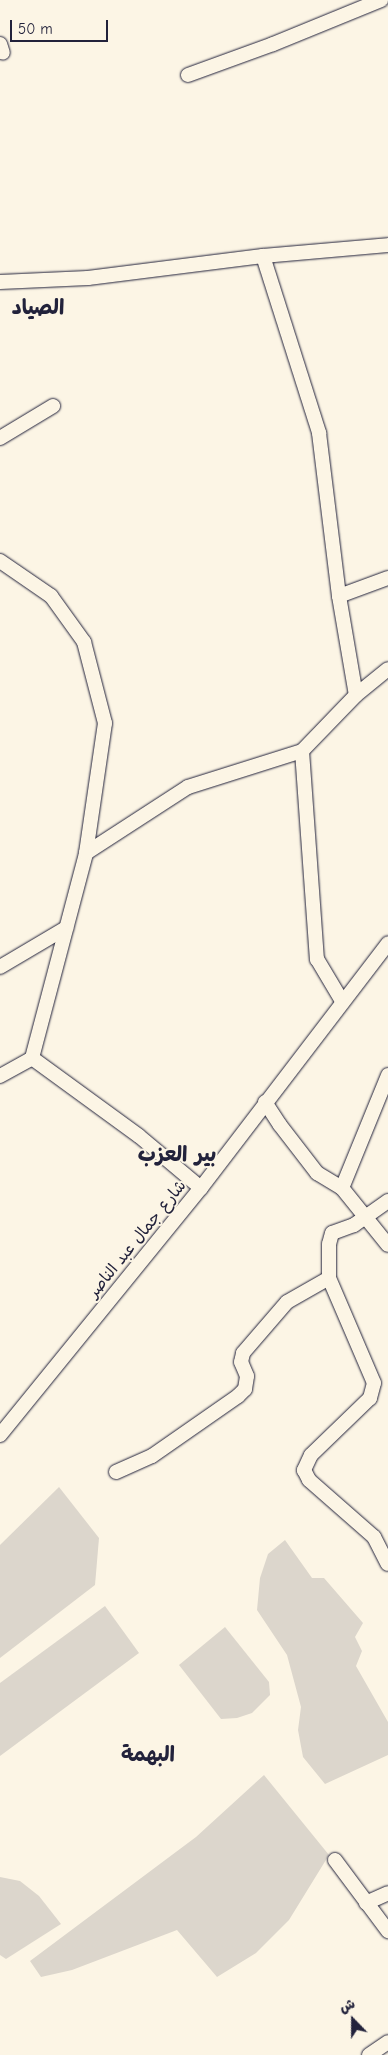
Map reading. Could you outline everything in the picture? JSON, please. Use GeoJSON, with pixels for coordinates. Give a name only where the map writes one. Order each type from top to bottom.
{"type":"FeatureCollection","features":[{"type":"Feature","properties":{"kind":"street"},"geometry":{"type":"LineString","coordinates":[[188,75],[273,44],[381,0]]}},
{"type":"Feature","properties":{"kind":"street"},"geometry":{"type":"LineString","coordinates":[[0,282],[88,278],[263,256],[388,245]]}},
{"type":"Feature","properties":{"kind":"street"},"geometry":{"type":"LineString","coordinates":[[263,256],[319,433],[340,596],[356,695]]}},
{"type":"Feature","properties":{"kind":"street"},"geometry":{"type":"LineString","coordinates":[[0,438],[53,406]]}},
{"type":"Feature","properties":{"kind":"street"},"geometry":{"type":"LineString","coordinates":[[0,561],[51,596],[84,642],[105,723],[86,853],[32,1058],[0,1076]]}},
{"type":"Feature","properties":{"kind":"street"},"geometry":{"type":"LineString","coordinates":[[340,596],[388,578]]}},
{"type":"Feature","properties":{"kind":"street"},"geometry":{"type":"LineString","coordinates":[[86,853],[188,787],[302,751],[356,695],[388,669]]}},
{"type":"Feature","properties":{"kind":"street"},"geometry":{"type":"LineString","coordinates":[[302,751],[317,959],[342,1002]]}},
{"type":"Feature","properties":{"kind":"street"},"geometry":{"type":"LineString","coordinates":[[0,966],[66,928]]}},
{"type":"Feature","properties":{"kind":"street","name":"شارع جمال عبد الناصر"},"geometry":{"type":"LineString","coordinates":[[0,1435],[201,1188],[388,943]]}},
{"type":"Feature","properties":{"kind":"street"},"geometry":{"type":"LineString","coordinates":[[32,1058],[139,1136],[201,1188]]}},
{"type":"Feature","properties":{"kind":"street"},"geometry":{"type":"LineString","coordinates":[[342,1188],[388,1075]]}},
{"type":"Feature","properties":{"kind":"street"},"geometry":{"type":"LineString","coordinates":[[265,1102],[317,1173],[342,1188],[388,1245]]}},
{"type":"Feature","properties":{"kind":"street"},"geometry":{"type":"LineString","coordinates":[[388,1201],[354,1225],[332,1233],[329,1244],[330,1278],[374,1382],[370,1398],[311,1455],[304,1470],[309,1480],[374,1537],[388,1564]]}},
{"type":"Feature","properties":{"kind":"street"},"geometry":{"type":"LineString","coordinates":[[116,1472],[152,1456],[238,1396],[244,1389],[247,1376],[241,1362],[243,1353],[287,1302],[330,1278]]}},
{"type":"Feature","properties":{"kind":"street"},"geometry":{"type":"LineString","coordinates":[[335,1860],[388,1931]]}},
{"type":"Feature","properties":{"kind":"street"},"geometry":{"type":"LineString","coordinates":[[366,1903],[388,1893]]}},
{"type":"Feature","properties":{"kind":"street"},"geometry":{"type":"LineString","coordinates":[[369,2055],[388,2042]]}},
{"type":"Feature","properties":{"kind":"shaded area"},"geometry":{"type":"Polygon","coordinates":[[[59,1487],[99,1538],[95,1585],[0,1658],[0,1545],[59,1487]]]}},
{"type":"Feature","properties":{"kind":"shaded area"},"geometry":{"type":"Polygon","coordinates":[[[285,1540],[312,1578],[324,1578],[363,1623],[355,1637],[362,1651],[356,1666],[388,1722],[388,1755],[325,1784],[303,1757],[298,1730],[301,1707],[287,1655],[257,1610],[260,1578],[268,1554],[285,1540]]]}},
{"type":"Feature","properties":{"kind":"shaded area"},"geometry":{"type":"Polygon","coordinates":[[[105,1606],[139,1653],[0,1756],[0,1683],[105,1606]]]}},
{"type":"Feature","properties":{"kind":"shaded area"},"geometry":{"type":"Polygon","coordinates":[[[225,1627],[269,1682],[270,1695],[252,1713],[237,1718],[221,1719],[179,1665],[225,1627]]]}},
{"type":"Feature","properties":{"kind":"shaded area"},"geometry":{"type":"Polygon","coordinates":[[[264,1775],[329,1855],[289,1920],[256,1953],[217,1977],[177,1930],[72,1970],[41,1977],[30,1961],[196,1837],[264,1775]]]}},
{"type":"Feature","properties":{"kind":"shaded area"},"geometry":{"type":"Polygon","coordinates":[[[0,1877],[20,1881],[39,1896],[61,1924],[6,1959],[0,1955],[0,1877]]]}},
{"type":"Feature","properties":{"kind":"district","name":"الصياد"},"geometry":{"type":"Point","coordinates":[38,307]}},
{"type":"Feature","properties":{"kind":"district","name":"بير العزب"},"geometry":{"type":"Point","coordinates":[177,1154]}},
{"type":"Feature","properties":{"kind":"district","name":"البهمة"},"geometry":{"type":"Point","coordinates":[148,1754]}}]}
